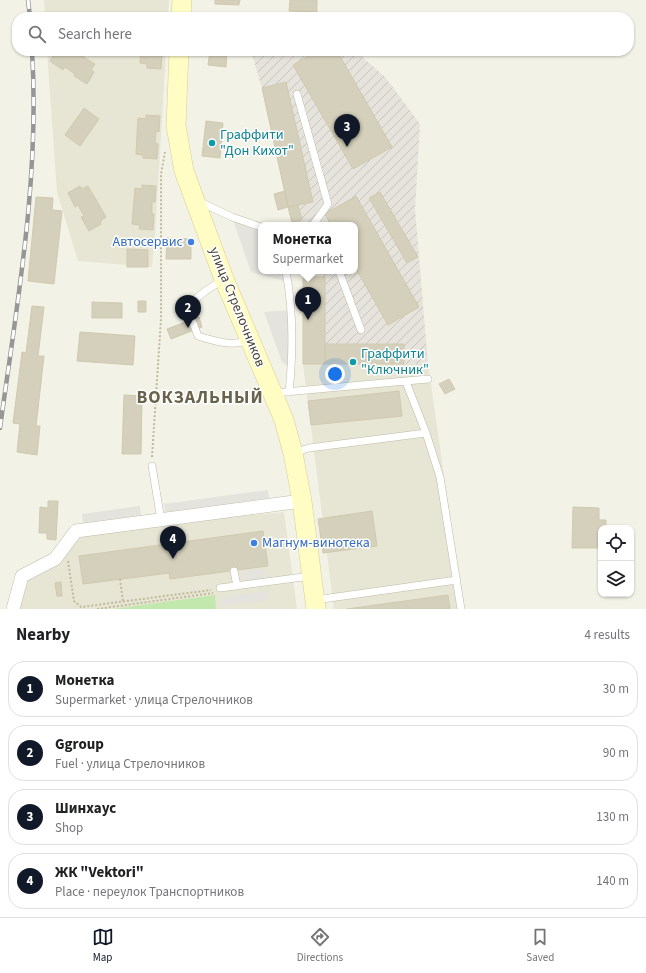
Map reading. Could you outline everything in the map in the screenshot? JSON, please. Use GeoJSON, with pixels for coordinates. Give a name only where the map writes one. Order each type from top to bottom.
{"type":"FeatureCollection","features":[{"type":"Feature","properties":{"kind":"main road"},"geometry":{"type":"LineString","coordinates":[[181,12],[182,0]]}},
{"type":"Feature","properties":{"kind":"main road","name":"улица Стрелочников"},"geometry":{"type":"LineString","coordinates":[[179,56],[176,126],[184,171],[224,279],[251,341],[281,393],[284,420],[293,453],[302,501],[315,604]]}},
{"type":"Feature","properties":{"kind":"street"},"geometry":{"type":"LineString","coordinates":[[13,609],[22,576],[55,559],[76,532],[302,501]]}},
{"type":"Feature","properties":{"kind":"lane"},"geometry":{"type":"LineString","coordinates":[[297,94],[328,204],[315,222]]}},
{"type":"Feature","properties":{"kind":"lane"},"geometry":{"type":"LineString","coordinates":[[195,200],[232,217],[258,226]]}},
{"type":"Feature","properties":{"kind":"lane"},"geometry":{"type":"LineString","coordinates":[[286,274],[290,310],[292,369],[281,393],[428,379]]}},
{"type":"Feature","properties":{"kind":"lane"},"geometry":{"type":"LineString","coordinates":[[340,274],[361,330]]}},
{"type":"Feature","properties":{"kind":"lane"},"geometry":{"type":"LineString","coordinates":[[224,279],[210,286],[198,295],[187,307],[198,336],[226,344],[236,345],[251,341]]}},
{"type":"Feature","properties":{"kind":"lane"},"geometry":{"type":"LineString","coordinates":[[406,382],[426,433],[440,477],[461,609]]}},
{"type":"Feature","properties":{"kind":"lane"},"geometry":{"type":"LineString","coordinates":[[293,453],[309,448],[426,433]]}},
{"type":"Feature","properties":{"kind":"lane"},"geometry":{"type":"LineString","coordinates":[[152,466],[161,520]]}},
{"type":"Feature","properties":{"kind":"lane"},"geometry":{"type":"LineString","coordinates":[[234,570],[237,586]]}},
{"type":"Feature","properties":{"kind":"lane"},"geometry":{"type":"LineString","coordinates":[[220,588],[312,576]]}},
{"type":"Feature","properties":{"kind":"lane"},"geometry":{"type":"LineString","coordinates":[[315,604],[456,580]]}},
{"type":"Feature","properties":{"kind":"path"},"geometry":{"type":"LineString","coordinates":[[152,466],[161,319],[160,174],[166,146]]}},
{"type":"Feature","properties":{"kind":"path"},"geometry":{"type":"LineString","coordinates":[[66,544],[74,601],[81,608],[220,588],[221,592],[97,609]]}},
{"type":"Feature","properties":{"kind":"path"},"geometry":{"type":"LineString","coordinates":[[120,579],[123,602]]}},
{"type":"Feature","properties":{"kind":"shaded area"},"geometry":{"type":"Polygon","coordinates":[[[44,0],[169,0],[168,12],[45,12],[44,0]]]}},
{"type":"Feature","properties":{"kind":"shaded area"},"geometry":{"type":"Polygon","coordinates":[[[47,56],[166,56],[152,267],[78,261],[57,192],[47,56]]]}},
{"type":"Feature","properties":{"kind":"shaded area"},"geometry":{"type":"Polygon","coordinates":[[[252,56],[362,56],[385,77],[420,124],[415,209],[428,364],[303,364],[302,274],[358,274],[358,222],[291,222],[262,88],[252,56]]]}},
{"type":"Feature","properties":{"kind":"shaded area"},"geometry":{"type":"Polygon","coordinates":[[[232,217],[258,226],[258,274],[251,272],[232,217]]]}},
{"type":"Feature","properties":{"kind":"shaded area"},"geometry":{"type":"Polygon","coordinates":[[[258,274],[287,274],[288,282],[258,274]]]}},
{"type":"Feature","properties":{"kind":"shaded area"},"geometry":{"type":"Polygon","coordinates":[[[290,310],[291,369],[282,362],[264,312],[290,310]]]}},
{"type":"Feature","properties":{"kind":"shaded area"},"geometry":{"type":"Polygon","coordinates":[[[303,364],[428,364],[463,609],[334,609],[303,364]]]}},
{"type":"Feature","properties":{"kind":"shaded area"},"geometry":{"type":"Polygon","coordinates":[[[268,490],[269,498],[165,512],[164,504],[268,490]]]}},
{"type":"Feature","properties":{"kind":"shaded area"},"geometry":{"type":"Polygon","coordinates":[[[140,506],[141,515],[83,523],[82,514],[140,506]]]}},
{"type":"Feature","properties":{"kind":"shaded area"},"geometry":{"type":"Polygon","coordinates":[[[284,512],[297,609],[18,609],[27,578],[78,536],[176,523],[284,512]]]}},
{"type":"Feature","properties":{"kind":"shaded area"},"geometry":{"type":"Polygon","coordinates":[[[264,569],[265,578],[244,581],[243,571],[264,569]]]}},
{"type":"Feature","properties":{"kind":"shaded area"},"geometry":{"type":"Polygon","coordinates":[[[267,591],[268,600],[223,606],[221,597],[267,591]]]}},
{"type":"Feature","properties":{"kind":"green space"},"geometry":{"type":"Polygon","coordinates":[[[215,595],[216,609],[112,609],[215,595]]]}},
{"type":"Feature","properties":{"kind":"building"},"geometry":{"type":"Polygon","coordinates":[[[215,0],[240,0],[239,5],[215,4],[215,0]]]}},
{"type":"Feature","properties":{"kind":"building"},"geometry":{"type":"Polygon","coordinates":[[[290,0],[317,0],[317,12],[289,11],[290,0]]]}},
{"type":"Feature","properties":{"kind":"building"},"geometry":{"type":"Polygon","coordinates":[[[53,56],[82,56],[95,64],[91,70],[94,72],[87,84],[74,76],[75,74],[65,67],[63,70],[50,61],[53,56]]]}},
{"type":"Feature","properties":{"kind":"building"},"geometry":{"type":"Polygon","coordinates":[[[141,56],[162,56],[161,69],[147,68],[147,64],[140,63],[141,56]]]}},
{"type":"Feature","properties":{"kind":"building"},"geometry":{"type":"Polygon","coordinates":[[[209,56],[227,56],[226,67],[208,65],[209,56]]]}},
{"type":"Feature","properties":{"kind":"building"},"geometry":{"type":"Polygon","coordinates":[[[308,56],[340,56],[392,147],[353,169],[293,65],[308,56]]]}},
{"type":"Feature","properties":{"kind":"building"},"geometry":{"type":"Polygon","coordinates":[[[286,82],[313,202],[288,207],[262,88],[286,82]]]}},
{"type":"Feature","properties":{"kind":"building"},"geometry":{"type":"Polygon","coordinates":[[[84,108],[99,119],[80,146],[65,135],[84,108]]]}},
{"type":"Feature","properties":{"kind":"building"},"geometry":{"type":"Polygon","coordinates":[[[146,115],[160,116],[159,132],[156,131],[155,143],[158,144],[157,159],[143,158],[143,155],[136,154],[138,118],[146,119],[146,115]]]}},
{"type":"Feature","properties":{"kind":"building"},"geometry":{"type":"Polygon","coordinates":[[[206,121],[223,123],[220,158],[202,156],[206,121]]]}},
{"type":"Feature","properties":{"kind":"building"},"geometry":{"type":"Polygon","coordinates":[[[142,185],[156,186],[155,202],[152,202],[152,214],[154,214],[153,230],[139,229],[140,225],[132,224],[135,188],[142,189],[142,185]]]}},
{"type":"Feature","properties":{"kind":"building"},"geometry":{"type":"Polygon","coordinates":[[[80,186],[82,189],[88,186],[106,217],[100,221],[101,224],[89,231],[81,217],[84,216],[78,205],[75,207],[68,193],[80,186]]]}},
{"type":"Feature","properties":{"kind":"building"},"geometry":{"type":"Polygon","coordinates":[[[285,191],[288,207],[278,210],[274,194],[285,191]]]}},
{"type":"Feature","properties":{"kind":"building"},"geometry":{"type":"Polygon","coordinates":[[[380,192],[418,257],[407,263],[369,198],[380,192]]]}},
{"type":"Feature","properties":{"kind":"building"},"geometry":{"type":"Polygon","coordinates":[[[356,196],[419,307],[388,325],[358,272],[358,222],[329,222],[325,214],[356,196]]]}},
{"type":"Feature","properties":{"kind":"building"},"geometry":{"type":"Polygon","coordinates":[[[36,197],[53,198],[52,210],[62,211],[54,284],[28,281],[36,197]]]}},
{"type":"Feature","properties":{"kind":"building"},"geometry":{"type":"Polygon","coordinates":[[[298,205],[302,220],[292,222],[288,207],[298,205]]]}},
{"type":"Feature","properties":{"kind":"building"},"geometry":{"type":"Polygon","coordinates":[[[167,238],[191,239],[191,259],[166,259],[167,238]]]}},
{"type":"Feature","properties":{"kind":"building"},"geometry":{"type":"Polygon","coordinates":[[[127,249],[148,250],[148,267],[127,267],[127,249]]]}},
{"type":"Feature","properties":{"kind":"building"},"geometry":{"type":"Polygon","coordinates":[[[303,277],[325,277],[325,364],[303,364],[303,277]]]}},
{"type":"Feature","properties":{"kind":"building"},"geometry":{"type":"Polygon","coordinates":[[[138,301],[146,301],[146,312],[138,312],[138,301]]]}},
{"type":"Feature","properties":{"kind":"building"},"geometry":{"type":"Polygon","coordinates":[[[92,302],[122,303],[122,318],[92,318],[92,302]]]}},
{"type":"Feature","properties":{"kind":"building"},"geometry":{"type":"Polygon","coordinates":[[[32,306],[44,307],[38,356],[44,356],[36,426],[40,426],[37,455],[17,452],[20,424],[13,423],[22,352],[26,353],[32,306]]]}},
{"type":"Feature","properties":{"kind":"building"},"geometry":{"type":"Polygon","coordinates":[[[199,317],[202,327],[171,339],[167,329],[199,317]]]}},
{"type":"Feature","properties":{"kind":"building"},"geometry":{"type":"Polygon","coordinates":[[[80,332],[135,336],[133,365],[77,361],[80,332]]]}},
{"type":"Feature","properties":{"kind":"building"},"geometry":{"type":"Polygon","coordinates":[[[325,344],[404,344],[404,364],[325,364],[325,344]]]}},
{"type":"Feature","properties":{"kind":"building"},"geometry":{"type":"Polygon","coordinates":[[[449,379],[455,389],[445,394],[439,384],[449,379]]]}},
{"type":"Feature","properties":{"kind":"building"},"geometry":{"type":"Polygon","coordinates":[[[399,391],[402,416],[311,425],[308,401],[399,391]]]}},
{"type":"Feature","properties":{"kind":"building"},"geometry":{"type":"Polygon","coordinates":[[[124,395],[142,396],[141,454],[122,454],[124,395]]]}},
{"type":"Feature","properties":{"kind":"building"},"geometry":{"type":"Polygon","coordinates":[[[48,501],[58,501],[56,540],[47,539],[47,533],[39,533],[40,507],[48,508],[48,501]]]}},
{"type":"Feature","properties":{"kind":"building"},"geometry":{"type":"Polygon","coordinates":[[[573,507],[599,508],[599,520],[606,520],[606,525],[598,525],[598,548],[572,548],[573,507]]]}},
{"type":"Feature","properties":{"kind":"building"},"geometry":{"type":"Polygon","coordinates":[[[372,511],[377,546],[323,553],[318,519],[372,511]]]}},
{"type":"Feature","properties":{"kind":"building"},"geometry":{"type":"Polygon","coordinates":[[[263,531],[268,566],[170,579],[169,573],[83,584],[79,556],[263,531]]]}},
{"type":"Feature","properties":{"kind":"building"},"geometry":{"type":"Polygon","coordinates":[[[61,582],[62,596],[57,596],[55,583],[61,582]]]}},
{"type":"Feature","properties":{"kind":"building"},"geometry":{"type":"Polygon","coordinates":[[[448,595],[450,609],[347,609],[448,595]]]}},
{"type":"Feature","properties":{"kind":"railway"},"geometry":{"type":"LineString","coordinates":[[28,0],[29,12]]}},
{"type":"Feature","properties":{"kind":"railway"},"geometry":{"type":"LineString","coordinates":[[0,428],[20,287],[30,193],[34,99],[32,56]]}},
{"type":"Feature","properties":{"kind":"place","name":"Граффити \"Дон Кихот\""},"geometry":{"type":"Point","coordinates":[212,143]}},
{"type":"Feature","properties":{"kind":"place","name":"Шинхаус"},"geometry":{"type":"Point","coordinates":[347,147]}},
{"type":"Feature","properties":{"kind":"place","name":"Автосервис"},"geometry":{"type":"Point","coordinates":[191,242]}},
{"type":"Feature","properties":{"kind":"place","name":"Монетка"},"geometry":{"type":"Point","coordinates":[308,320]}},
{"type":"Feature","properties":{"kind":"place","name":"Ggroup"},"geometry":{"type":"Point","coordinates":[188,328]}},
{"type":"Feature","properties":{"kind":"place","name":"Граффити \"Ключник\""},"geometry":{"type":"Point","coordinates":[353,362]}},
{"type":"Feature","properties":{"kind":"place","name":"Магнум-винотека"},"geometry":{"type":"Point","coordinates":[254,543]}},
{"type":"Feature","properties":{"kind":"place","name":"ЖК \"Vektori\""},"geometry":{"type":"Point","coordinates":[173,559]}},
{"type":"Feature","properties":{"kind":"district","name":"ВОКЗАЛЬНЫЙ"},"geometry":{"type":"Point","coordinates":[200,397]}}]}
